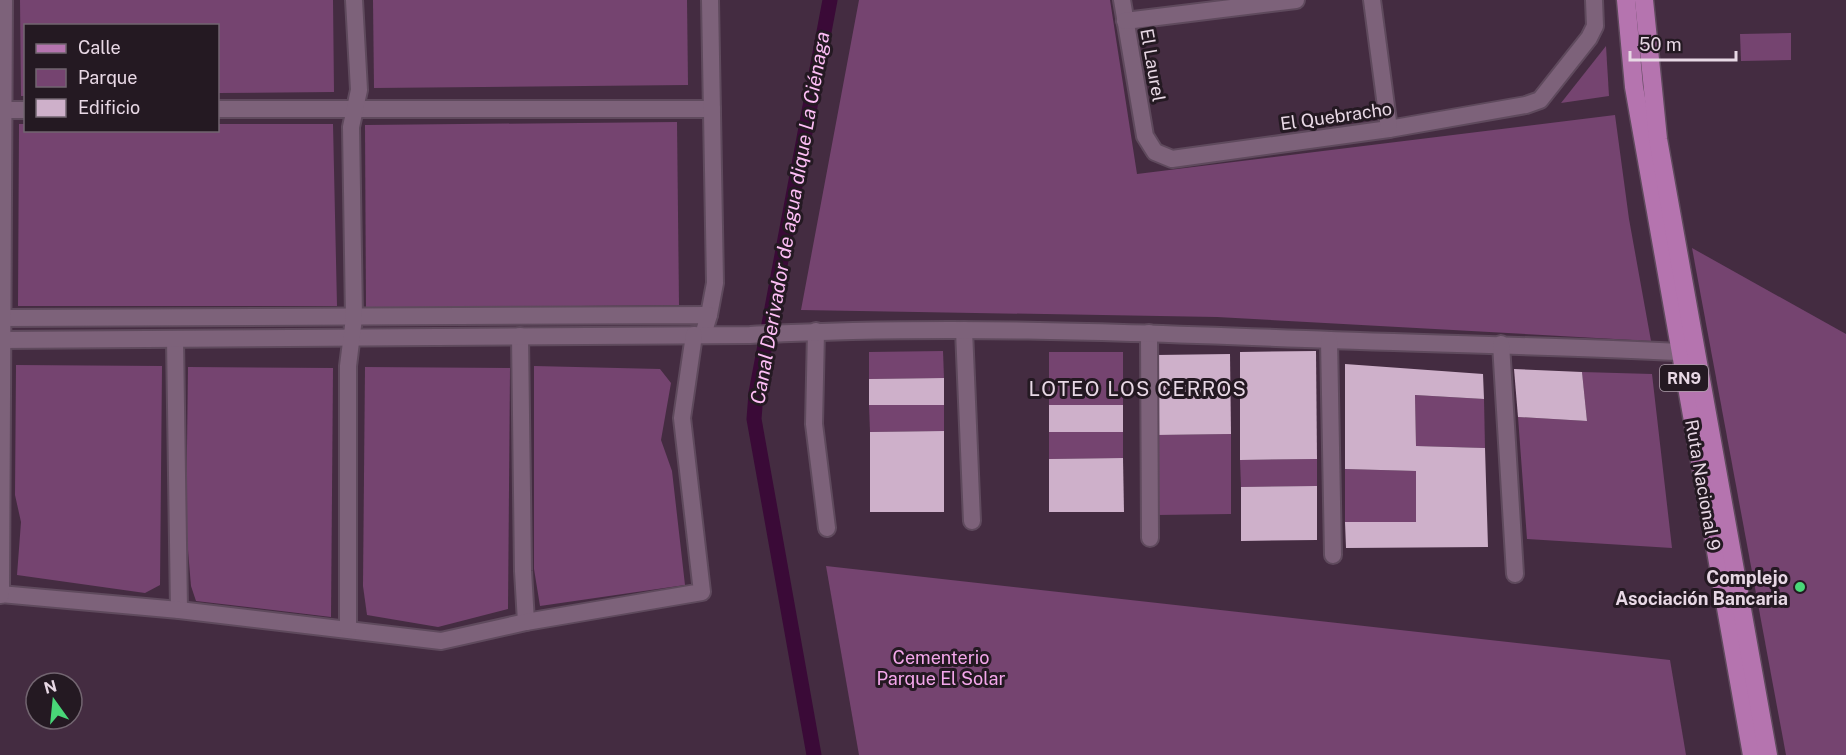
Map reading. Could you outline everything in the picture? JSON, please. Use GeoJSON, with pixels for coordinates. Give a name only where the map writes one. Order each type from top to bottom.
{"type":"FeatureCollection","features":[{"type":"Feature","properties":{"kind":"main road","name":"Ruta Nacional 9"},"geometry":{"type":"LineString","coordinates":[[1626,0],[1634,87],[1752,755]]}},
{"type":"Feature","properties":{"kind":"main road","name":"Ruta Nacional 9"},"geometry":{"type":"LineString","coordinates":[[1644,0],[1658,139],[1768,755]]}},
{"type":"Feature","properties":{"kind":"street"},"geometry":{"type":"LineString","coordinates":[[4,0],[1,595],[178,610],[441,640],[526,621],[702,592],[682,418],[699,335],[709,315],[715,283],[710,0]]}},
{"type":"Feature","properties":{"kind":"street"},"geometry":{"type":"LineString","coordinates":[[348,629],[348,366],[354,318],[351,127],[359,90],[354,0]]}},
{"type":"Feature","properties":{"kind":"street","name":"El Laurel"},"geometry":{"type":"LineString","coordinates":[[1122,0],[1145,136]]}},
{"type":"Feature","properties":{"kind":"street"},"geometry":{"type":"LineString","coordinates":[[1125,21],[1296,0]]}},
{"type":"Feature","properties":{"kind":"street"},"geometry":{"type":"LineString","coordinates":[[1372,0],[1389,129]]}},
{"type":"Feature","properties":{"kind":"street","name":"El Quebracho"},"geometry":{"type":"LineString","coordinates":[[1145,136],[1155,152],[1172,159],[1389,129],[1526,105],[1540,100],[1589,38],[1595,26],[1594,0]]}},
{"type":"Feature","properties":{"kind":"street"},"geometry":{"type":"LineString","coordinates":[[219,109],[712,109]]}},
{"type":"Feature","properties":{"kind":"street"},"geometry":{"type":"LineString","coordinates":[[2,110],[24,110]]}},
{"type":"Feature","properties":{"kind":"street"},"geometry":{"type":"LineString","coordinates":[[1,318],[709,315]]}},
{"type":"Feature","properties":{"kind":"street"},"geometry":{"type":"LineString","coordinates":[[1,340],[750,335],[816,331],[964,330],[1149,333],[1679,352]]}},
{"type":"Feature","properties":{"kind":"street"},"geometry":{"type":"LineString","coordinates":[[964,330],[972,521]]}},
{"type":"Feature","properties":{"kind":"street"},"geometry":{"type":"LineString","coordinates":[[816,331],[814,424],[827,528]]}},
{"type":"Feature","properties":{"kind":"street"},"geometry":{"type":"LineString","coordinates":[[1149,333],[1150,538]]}},
{"type":"Feature","properties":{"kind":"street"},"geometry":{"type":"LineString","coordinates":[[520,336],[523,571],[526,621]]}},
{"type":"Feature","properties":{"kind":"street"},"geometry":{"type":"LineString","coordinates":[[175,339],[178,610]]}},
{"type":"Feature","properties":{"kind":"street"},"geometry":{"type":"LineString","coordinates":[[1329,340],[1333,555]]}},
{"type":"Feature","properties":{"kind":"street"},"geometry":{"type":"LineString","coordinates":[[1501,344],[1515,574]]}},
{"type":"Feature","properties":{"kind":"green space"},"geometry":{"type":"Polygon","coordinates":[[[20,0],[333,0],[334,92],[219,93],[219,24],[24,24],[24,96],[21,96],[20,0]]]}},
{"type":"Feature","properties":{"kind":"green space"},"geometry":{"type":"Polygon","coordinates":[[[373,0],[687,0],[688,85],[374,88],[373,0]]]}},
{"type":"Feature","properties":{"kind":"green space"},"geometry":{"type":"Polygon","coordinates":[[[859,0],[1110,0],[1137,174],[1615,115],[1629,219],[1651,341],[1217,317],[801,310],[859,0]]]}},
{"type":"Feature","properties":{"kind":"green space"},"geometry":{"type":"Polygon","coordinates":[[[1791,33],[1791,60],[1741,61],[1740,34],[1791,33]]]}},
{"type":"Feature","properties":{"kind":"green space"},"geometry":{"type":"Polygon","coordinates":[[[1606,46],[1609,96],[1561,103],[1606,46]]]}},
{"type":"Feature","properties":{"kind":"green space"},"geometry":{"type":"Polygon","coordinates":[[[677,122],[679,305],[366,308],[365,125],[677,122]]]}},
{"type":"Feature","properties":{"kind":"green space"},"geometry":{"type":"Polygon","coordinates":[[[19,124],[24,124],[24,132],[219,132],[219,124],[333,124],[337,306],[18,306],[19,124]]]}},
{"type":"Feature","properties":{"kind":"green space","name":"Complejo Asociación Bancaria"},"geometry":{"type":"Polygon","coordinates":[[[1692,248],[1846,334],[1846,755],[1786,755],[1692,248]]]}},
{"type":"Feature","properties":{"kind":"green space"},"geometry":{"type":"Polygon","coordinates":[[[943,351],[944,378],[869,379],[869,352],[943,351]]]}},
{"type":"Feature","properties":{"kind":"green space"},"geometry":{"type":"Polygon","coordinates":[[[1049,352],[1123,352],[1123,405],[1049,405],[1049,352]]]}},
{"type":"Feature","properties":{"kind":"green space"},"geometry":{"type":"Polygon","coordinates":[[[16,365],[162,366],[160,585],[145,593],[17,575],[21,522],[15,495],[16,365]]]}},
{"type":"Feature","properties":{"kind":"green space"},"geometry":{"type":"Polygon","coordinates":[[[534,366],[660,369],[671,383],[661,440],[672,471],[685,585],[540,606],[534,569],[534,366]]]}},
{"type":"Feature","properties":{"kind":"green space"},"geometry":{"type":"Polygon","coordinates":[[[188,367],[333,368],[331,617],[196,601],[191,586],[186,527],[188,367]]]}},
{"type":"Feature","properties":{"kind":"green space"},"geometry":{"type":"Polygon","coordinates":[[[365,367],[510,368],[508,609],[438,627],[367,615],[363,586],[365,367]]]}},
{"type":"Feature","properties":{"kind":"green space"},"geometry":{"type":"Polygon","coordinates":[[[1582,372],[1652,374],[1672,548],[1527,539],[1518,417],[1587,421],[1582,372]]]}},
{"type":"Feature","properties":{"kind":"green space"},"geometry":{"type":"Polygon","coordinates":[[[1415,395],[1484,399],[1485,448],[1416,446],[1415,395]]]}},
{"type":"Feature","properties":{"kind":"green space"},"geometry":{"type":"Polygon","coordinates":[[[869,405],[944,405],[944,431],[870,432],[869,405]]]}},
{"type":"Feature","properties":{"kind":"green space"},"geometry":{"type":"Polygon","coordinates":[[[1049,432],[1123,432],[1123,458],[1049,459],[1049,432]]]}},
{"type":"Feature","properties":{"kind":"green space"},"geometry":{"type":"Polygon","coordinates":[[[1231,434],[1231,514],[1157,515],[1156,435],[1231,434]]]}},
{"type":"Feature","properties":{"kind":"green space"},"geometry":{"type":"Polygon","coordinates":[[[1317,459],[1317,486],[1241,487],[1240,460],[1317,459]]]}},
{"type":"Feature","properties":{"kind":"green space"},"geometry":{"type":"Polygon","coordinates":[[[1345,469],[1416,471],[1416,522],[1345,522],[1345,469]]]}},
{"type":"Feature","properties":{"kind":"green space","name":"Cementerio Parque El Solar"},"geometry":{"type":"Polygon","coordinates":[[[826,566],[1670,660],[1686,755],[859,755],[826,566]]]}},
{"type":"Feature","properties":{"kind":"building"},"geometry":{"type":"Polygon","coordinates":[[[1316,351],[1317,459],[1240,460],[1240,352],[1316,351]]]}},
{"type":"Feature","properties":{"kind":"building"},"geometry":{"type":"Polygon","coordinates":[[[1230,354],[1231,434],[1156,435],[1156,355],[1230,354]]]}},
{"type":"Feature","properties":{"kind":"building"},"geometry":{"type":"Polygon","coordinates":[[[1345,364],[1483,374],[1484,399],[1415,395],[1416,446],[1485,448],[1488,547],[1346,548],[1345,522],[1416,522],[1416,471],[1345,469],[1345,364]]]}},
{"type":"Feature","properties":{"kind":"building"},"geometry":{"type":"Polygon","coordinates":[[[1514,369],[1582,372],[1587,421],[1518,417],[1514,369]]]}},
{"type":"Feature","properties":{"kind":"building"},"geometry":{"type":"Polygon","coordinates":[[[944,378],[944,405],[869,405],[869,379],[944,378]]]}},
{"type":"Feature","properties":{"kind":"building"},"geometry":{"type":"Polygon","coordinates":[[[1049,405],[1123,405],[1123,432],[1049,432],[1049,405]]]}},
{"type":"Feature","properties":{"kind":"building"},"geometry":{"type":"Polygon","coordinates":[[[944,431],[944,512],[870,512],[870,432],[944,431]]]}},
{"type":"Feature","properties":{"kind":"building"},"geometry":{"type":"Polygon","coordinates":[[[1123,458],[1124,512],[1049,512],[1049,459],[1123,458]]]}},
{"type":"Feature","properties":{"kind":"building"},"geometry":{"type":"Polygon","coordinates":[[[1317,486],[1317,540],[1241,541],[1241,487],[1317,486]]]}},
{"type":"Feature","properties":{"kind":"waterway","name":"Canal Derivador de agua dique La Ciénaga"},"geometry":{"type":"LineString","coordinates":[[814,755],[754,419],[756,393],[830,0]]}},
{"type":"Feature","properties":{"kind":"place","name":"Complejo Asociación Bancaria"},"geometry":{"type":"Point","coordinates":[1800,587]}},
{"type":"Feature","properties":{"kind":"district","name":"LOTEO LOS CERROS"},"geometry":{"type":"Point","coordinates":[1138,389]}}]}
